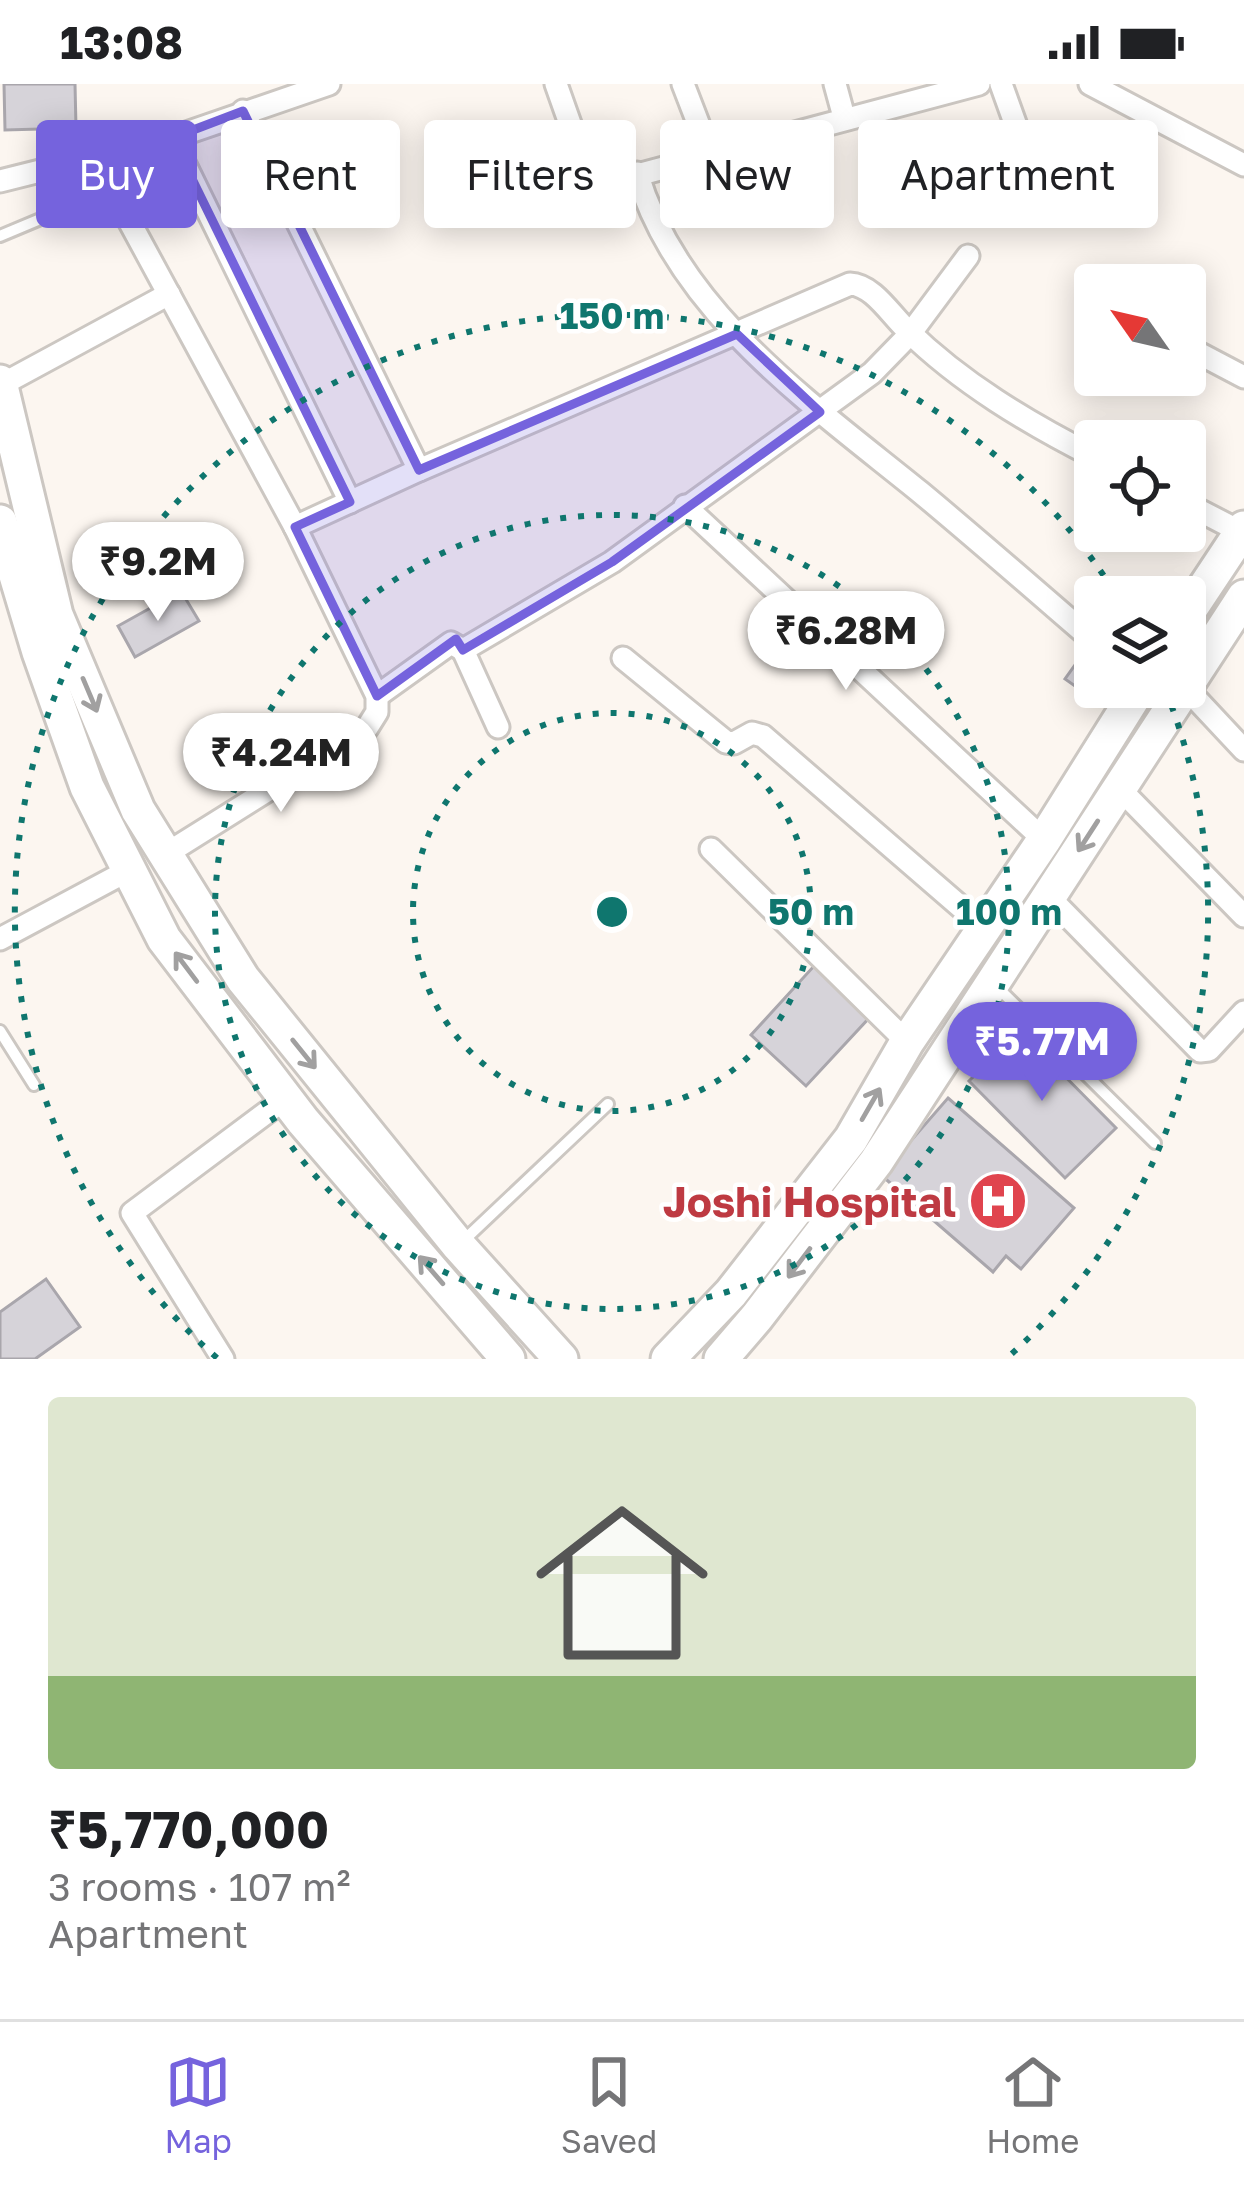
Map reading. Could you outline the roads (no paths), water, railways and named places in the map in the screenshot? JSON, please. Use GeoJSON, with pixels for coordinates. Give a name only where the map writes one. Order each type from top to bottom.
{"type":"FeatureCollection","features":[{"type":"Feature","properties":{"kind":"main road"},"geometry":{"type":"LineString","coordinates":[[0,383],[56,615],[138,810],[243,979],[459,1246],[561,1359]]}},
{"type":"Feature","properties":{"kind":"main road"},"geometry":{"type":"LineString","coordinates":[[0,521],[86,787],[164,938],[286,1098],[508,1359]]}},
{"type":"Feature","properties":{"kind":"main road"},"geometry":{"type":"LineString","coordinates":[[1206,585],[1242,530]]}},
{"type":"Feature","properties":{"kind":"main road"},"geometry":{"type":"LineString","coordinates":[[1206,655],[1244,597]]}},
{"type":"Feature","properties":{"kind":"main road"},"geometry":{"type":"LineString","coordinates":[[662,1357],[730,1292],[851,1139],[907,1042],[1127,708]]}},
{"type":"Feature","properties":{"kind":"main road"},"geometry":{"type":"LineString","coordinates":[[721,1359],[876,1162],[1171,708]]}},
{"type":"Feature","properties":{"kind":"street"},"geometry":{"type":"LineString","coordinates":[[197,129],[329,84]]}},
{"type":"Feature","properties":{"kind":"street"},"geometry":{"type":"LineString","coordinates":[[556,84],[592,176],[611,182],[660,167]]}},
{"type":"Feature","properties":{"kind":"street"},"geometry":{"type":"LineString","coordinates":[[683,84],[697,120]]}},
{"type":"Feature","properties":{"kind":"street"},"geometry":{"type":"LineString","coordinates":[[836,84],[844,118]]}},
{"type":"Feature","properties":{"kind":"street"},"geometry":{"type":"LineString","coordinates":[[834,121],[979,84]]}},
{"type":"Feature","properties":{"kind":"street"},"geometry":{"type":"LineString","coordinates":[[1000,84],[1013,120]]}},
{"type":"Feature","properties":{"kind":"street"},"geometry":{"type":"LineString","coordinates":[[1090,84],[1244,164]]}},
{"type":"Feature","properties":{"kind":"street"},"geometry":{"type":"LineString","coordinates":[[244,111],[418,470]]}},
{"type":"Feature","properties":{"kind":"street"},"geometry":{"type":"LineString","coordinates":[[0,181],[36,172]]}},
{"type":"Feature","properties":{"kind":"street"},"geometry":{"type":"LineString","coordinates":[[637,173],[645,202],[668,243],[736,334],[820,412],[1074,624]]}},
{"type":"Feature","properties":{"kind":"street"},"geometry":{"type":"LineString","coordinates":[[197,189],[350,502]]}},
{"type":"Feature","properties":{"kind":"street"},"geometry":{"type":"LineString","coordinates":[[133,228],[295,527],[377,696],[377,712],[367,728],[166,854]]}},
{"type":"Feature","properties":{"kind":"street"},"geometry":{"type":"LineString","coordinates":[[464,650],[612,562],[872,373],[910,334],[968,256]]}},
{"type":"Feature","properties":{"kind":"street"},"geometry":{"type":"LineString","coordinates":[[295,527],[858,284],[910,334],[1005,408],[1074,446]]}},
{"type":"Feature","properties":{"kind":"street"},"geometry":{"type":"LineString","coordinates":[[0,383],[169,294]]}},
{"type":"Feature","properties":{"kind":"street"},"geometry":{"type":"LineString","coordinates":[[1206,357],[1244,377]]}},
{"type":"Feature","properties":{"kind":"street"},"geometry":{"type":"LineString","coordinates":[[686,506],[1044,840]]}},
{"type":"Feature","properties":{"kind":"street"},"geometry":{"type":"LineString","coordinates":[[1206,513],[1242,530]]}},
{"type":"Feature","properties":{"kind":"street"},"geometry":{"type":"LineString","coordinates":[[377,696],[451,643],[464,650],[498,727]]}},
{"type":"Feature","properties":{"kind":"street"},"geometry":{"type":"LineString","coordinates":[[623,658],[730,745],[752,733],[763,736],[984,927]]}},
{"type":"Feature","properties":{"kind":"street"},"geometry":{"type":"LineString","coordinates":[[1205,708],[1244,750]]}},
{"type":"Feature","properties":{"kind":"street"},"geometry":{"type":"LineString","coordinates":[[1119,788],[1244,916]]}},
{"type":"Feature","properties":{"kind":"street"},"geometry":{"type":"LineString","coordinates":[[711,849],[907,1042]]}},
{"type":"Feature","properties":{"kind":"street"},"geometry":{"type":"LineString","coordinates":[[0,939],[129,870]]}},
{"type":"Feature","properties":{"kind":"street"},"geometry":{"type":"LineString","coordinates":[[1048,896],[1200,1051],[1209,1050],[1244,1012]]}},
{"type":"Feature","properties":{"kind":"street"},"geometry":{"type":"LineString","coordinates":[[223,1359],[132,1213],[286,1098]]}},
{"type":"Feature","properties":{"kind":"lane"},"geometry":{"type":"LineString","coordinates":[[0,236],[36,221]]}},
{"type":"Feature","properties":{"kind":"lane"},"geometry":{"type":"LineString","coordinates":[[992,981],[1155,1143]]}},
{"type":"Feature","properties":{"kind":"lane"},"geometry":{"type":"LineString","coordinates":[[0,1031],[34,1085]]}},
{"type":"Feature","properties":{"kind":"lane"},"geometry":{"type":"LineString","coordinates":[[459,1246],[608,1104]]}},
{"type":"Feature","properties":{"kind":"place","name":"Joshi Hospital"},"geometry":{"type":"Point","coordinates":[998,1201]}}]}
